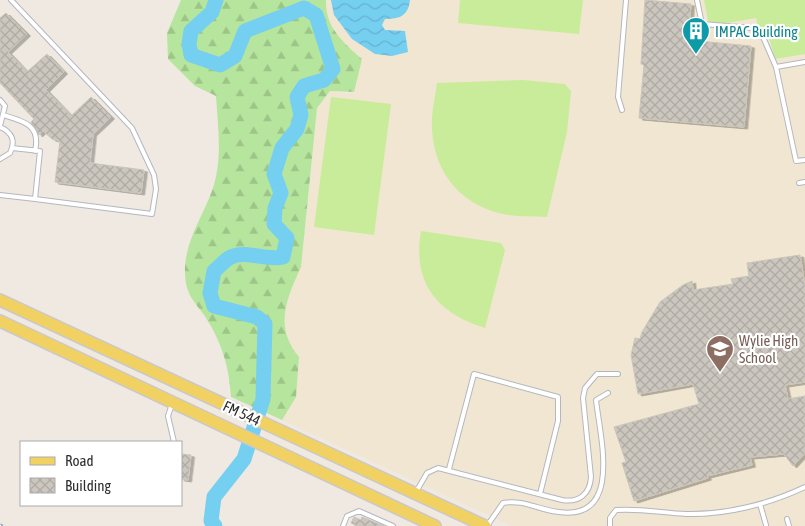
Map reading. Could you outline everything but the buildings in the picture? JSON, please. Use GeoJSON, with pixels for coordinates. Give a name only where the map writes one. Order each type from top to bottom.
{"type":"FeatureCollection","features":[{"type":"Feature","properties":{"kind":"main road","name":"FM 544"},"geometry":{"type":"LineString","coordinates":[[0,300],[486,526]]}},
{"type":"Feature","properties":{"kind":"main road","name":"FM 544"},"geometry":{"type":"LineString","coordinates":[[0,321],[435,526]]}},
{"type":"Feature","properties":{"kind":"lane"},"geometry":{"type":"LineString","coordinates":[[0,195],[152,214],[156,182],[132,128],[125,119],[11,0]]}},
{"type":"Feature","properties":{"kind":"lane"},"geometry":{"type":"LineString","coordinates":[[622,110],[618,97],[626,0]]}},
{"type":"Feature","properties":{"kind":"lane"},"geometry":{"type":"LineString","coordinates":[[698,0],[702,24],[752,28],[763,37],[776,67],[796,161],[805,160]]}},
{"type":"Feature","properties":{"kind":"lane"},"geometry":{"type":"LineString","coordinates":[[776,67],[805,62]]}},
{"type":"Feature","properties":{"kind":"lane"},"geometry":{"type":"LineString","coordinates":[[0,100],[5,106],[0,126],[9,132],[12,148],[6,156],[0,159]]}},
{"type":"Feature","properties":{"kind":"lane"},"geometry":{"type":"LineString","coordinates":[[3,115],[24,121],[36,132],[38,139],[35,151]]}},
{"type":"Feature","properties":{"kind":"lane"},"geometry":{"type":"LineString","coordinates":[[12,148],[40,151],[35,199]]}},
{"type":"Feature","properties":{"kind":"lane"},"geometry":{"type":"LineString","coordinates":[[799,183],[805,182]]}},
{"type":"Feature","properties":{"kind":"lane"},"geometry":{"type":"LineString","coordinates":[[449,470],[474,374],[558,397],[558,422],[540,494]]}},
{"type":"Feature","properties":{"kind":"lane"},"geometry":{"type":"LineString","coordinates":[[415,494],[427,473],[438,468],[569,501],[576,500],[588,491],[591,477],[583,398],[585,388],[597,374],[618,374]]}},
{"type":"Feature","properties":{"kind":"lane"},"geometry":{"type":"LineString","coordinates":[[486,526],[503,503],[516,500],[558,512],[575,513],[590,506],[598,497],[603,476],[596,400],[608,393]]}},
{"type":"Feature","properties":{"kind":"lane"},"geometry":{"type":"LineString","coordinates":[[173,402],[168,416],[174,441]]}},
{"type":"Feature","properties":{"kind":"lane"},"geometry":{"type":"LineString","coordinates":[[610,526],[610,518],[616,510],[687,514],[720,512],[760,504],[805,487]]}},
{"type":"Feature","properties":{"kind":"lane"},"geometry":{"type":"LineString","coordinates":[[760,504],[766,525]]}},
{"type":"Feature","properties":{"kind":"lane"},"geometry":{"type":"LineString","coordinates":[[344,526],[346,516],[359,511],[393,526]]}},
{"type":"Feature","properties":{"kind":"lane"},"geometry":{"type":"LineString","coordinates":[[787,519],[789,526]]}},
{"type":"Feature","properties":{"kind":"shaded area"},"geometry":{"type":"Polygon","coordinates":[[[326,0],[805,0],[805,526],[512,526],[282,420],[296,397],[299,357],[288,344],[284,314],[291,288],[301,267],[317,108],[330,91],[350,94],[362,59],[338,37],[326,14],[326,0]]]}},
{"type":"Feature","properties":{"kind":"green space"},"geometry":{"type":"Polygon","coordinates":[[[181,0],[326,0],[326,10],[336,33],[362,59],[354,92],[330,91],[317,108],[301,267],[287,302],[285,313],[287,335],[291,346],[299,357],[296,397],[282,420],[231,397],[228,370],[220,346],[207,319],[193,300],[187,287],[185,267],[188,248],[212,191],[218,168],[219,144],[216,96],[195,86],[168,59],[167,33],[181,0]]]}},
{"type":"Feature","properties":{"kind":"green space"},"geometry":{"type":"Polygon","coordinates":[[[460,0],[583,0],[579,34],[458,23],[460,0]]]}},
{"type":"Feature","properties":{"kind":"green space"},"geometry":{"type":"Polygon","coordinates":[[[704,0],[805,0],[805,54],[775,59],[766,27],[758,27],[756,18],[709,26],[704,0]]]}},
{"type":"Feature","properties":{"kind":"green space"},"geometry":{"type":"Polygon","coordinates":[[[523,80],[565,84],[571,91],[567,132],[547,217],[509,215],[478,205],[465,197],[445,174],[438,160],[434,145],[432,118],[437,83],[523,80]]]}},
{"type":"Feature","properties":{"kind":"green space"},"geometry":{"type":"Polygon","coordinates":[[[331,97],[391,104],[374,235],[314,227],[331,97]]]}},
{"type":"Feature","properties":{"kind":"green space"},"geometry":{"type":"Polygon","coordinates":[[[421,231],[501,243],[505,250],[485,328],[453,314],[432,293],[425,281],[420,266],[421,231]]]}},
{"type":"Feature","properties":{"kind":"water"},"geometry":{"type":"Polygon","coordinates":[[[331,0],[410,0],[407,10],[402,16],[385,19],[382,25],[385,30],[405,31],[408,52],[392,56],[375,54],[352,39],[334,15],[331,0]]]}},
{"type":"Feature","properties":{"kind":"waterway"},"geometry":{"type":"LineString","coordinates":[[215,526],[211,521],[214,497],[244,459],[263,399],[265,324],[257,317],[214,306],[210,293],[214,271],[229,258],[235,256],[283,257],[287,238],[274,224],[275,208],[281,193],[274,174],[282,148],[297,129],[301,115],[297,97],[304,86],[324,80],[333,69],[316,15],[304,8],[245,31],[235,56],[220,65],[191,55],[189,44],[191,31],[212,12],[216,0]]}},
{"type":"Feature","properties":{"kind":"place","name":"IMPAC Building"},"geometry":{"type":"Point","coordinates":[696,55]}},
{"type":"Feature","properties":{"kind":"place","name":"Wylie High School"},"geometry":{"type":"Point","coordinates":[720,373]}}]}
